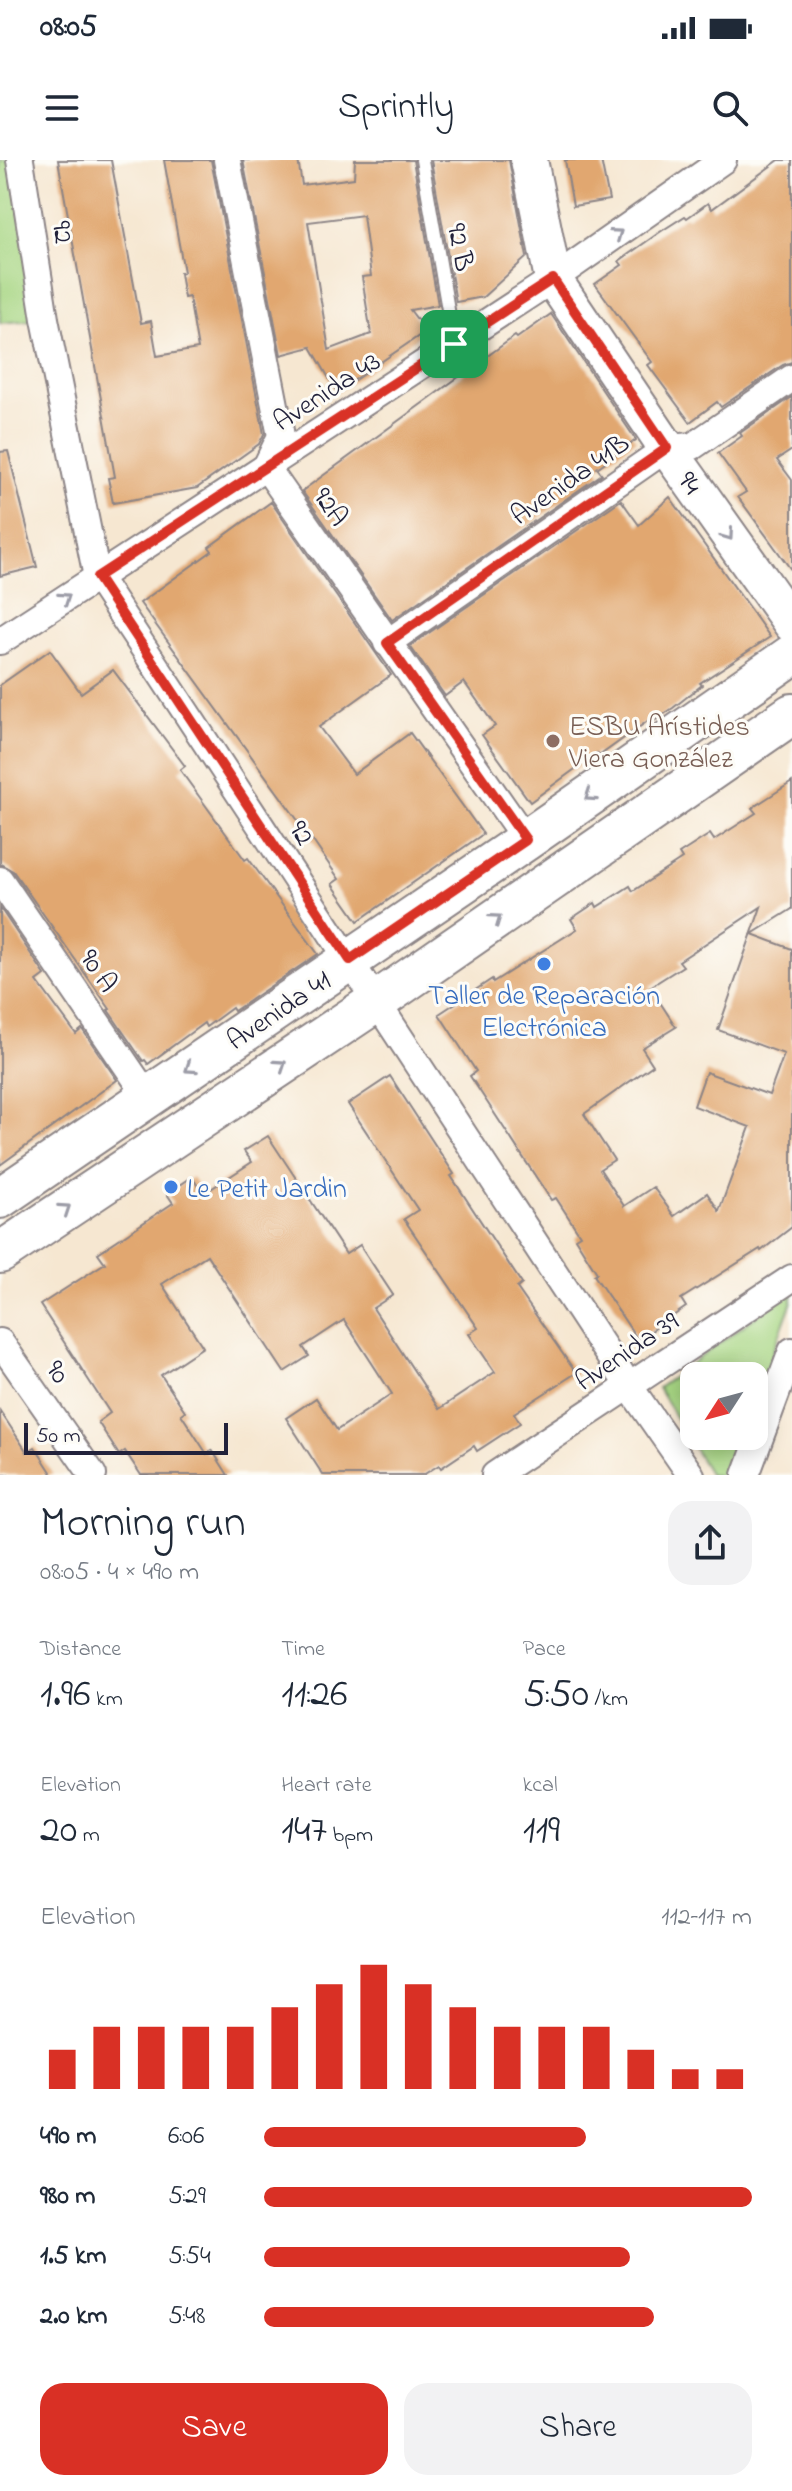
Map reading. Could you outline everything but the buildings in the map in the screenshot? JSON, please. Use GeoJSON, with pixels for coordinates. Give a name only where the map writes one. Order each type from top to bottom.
{"type":"FeatureCollection","features":[{"type":"Feature","properties":{"kind":"main road","name":"Avenida 41"},"geometry":{"type":"LineString","coordinates":[[0,1198],[792,655]]}},
{"type":"Feature","properties":{"kind":"main road","name":"Avenida 41"},"geometry":{"type":"LineString","coordinates":[[0,1253],[376,1002],[792,714]]}},
{"type":"Feature","properties":{"kind":"street","name":"92"},"geometry":{"type":"LineString","coordinates":[[20,160],[45,319],[97,577],[629,1386],[691,1475]]}},
{"type":"Feature","properties":{"kind":"street"},"geometry":{"type":"LineString","coordinates":[[227,160],[281,436],[266,467]]}},
{"type":"Feature","properties":{"kind":"street","name":"94"},"geometry":{"type":"LineString","coordinates":[[529,160],[553,279],[667,448],[792,624]]}},
{"type":"Feature","properties":{"kind":"street","name":"Avenida 43"},"geometry":{"type":"LineString","coordinates":[[0,641],[553,279],[723,160]]}},
{"type":"Feature","properties":{"kind":"street","name":"Avenida 41B"},"geometry":{"type":"LineString","coordinates":[[387,643],[667,448],[693,446],[792,378]]}},
{"type":"Feature","properties":{"kind":"street","name":"92A"},"geometry":{"type":"LineString","coordinates":[[266,467],[526,840]]}},
{"type":"Feature","properties":{"kind":"street","name":"90 A"},"geometry":{"type":"LineString","coordinates":[[0,880],[148,1097]]}},
{"type":"Feature","properties":{"kind":"street","name":"Avenida 39"},"geometry":{"type":"LineString","coordinates":[[495,1475],[792,1278]]}},
{"type":"Feature","properties":{"kind":"street","name":"90"},"geometry":{"type":"LineString","coordinates":[[0,1342],[93,1475]]}},
{"type":"Feature","properties":{"kind":"street"},"geometry":{"type":"LineString","coordinates":[[746,1475],[792,1351]]}},
{"type":"Feature","properties":{"kind":"lane","name":"92 B"},"geometry":{"type":"LineString","coordinates":[[422,160],[454,344]]}},
{"type":"Feature","properties":{"kind":"green space"},"geometry":{"type":"Polygon","coordinates":[[[0,160],[20,160],[45,319],[0,323],[0,160]]]}},
{"type":"Feature","properties":{"kind":"green space"},"geometry":{"type":"Polygon","coordinates":[[[792,1290],[792,1301],[768,1366],[768,1362],[694,1362],[792,1290]]]}},
{"type":"Feature","properties":{"kind":"green space"},"geometry":{"type":"Polygon","coordinates":[[[680,1372],[680,1425],[658,1388],[680,1372]]]}},
{"type":"Feature","properties":{"kind":"green space"},"geometry":{"type":"Polygon","coordinates":[[[695,1450],[737,1450],[727,1475],[710,1475],[695,1450]]]}},
{"type":"Feature","properties":{"kind":"place","name":"ESBU Arístides Viera González"},"geometry":{"type":"Point","coordinates":[553,741]}},
{"type":"Feature","properties":{"kind":"place","name":"Taller de Reparación Electrónica"},"geometry":{"type":"Point","coordinates":[544,964]}},
{"type":"Feature","properties":{"kind":"place","name":"Le Petit Jardin"},"geometry":{"type":"Point","coordinates":[171,1187]}},
{"type":"Feature","properties":{"kind":"route"},"geometry":{"type":"LineString","coordinates":[[553,279],[667,448],[387,643],[526,840],[350,960],[97,577],[454,344],[553,279]]}}]}
